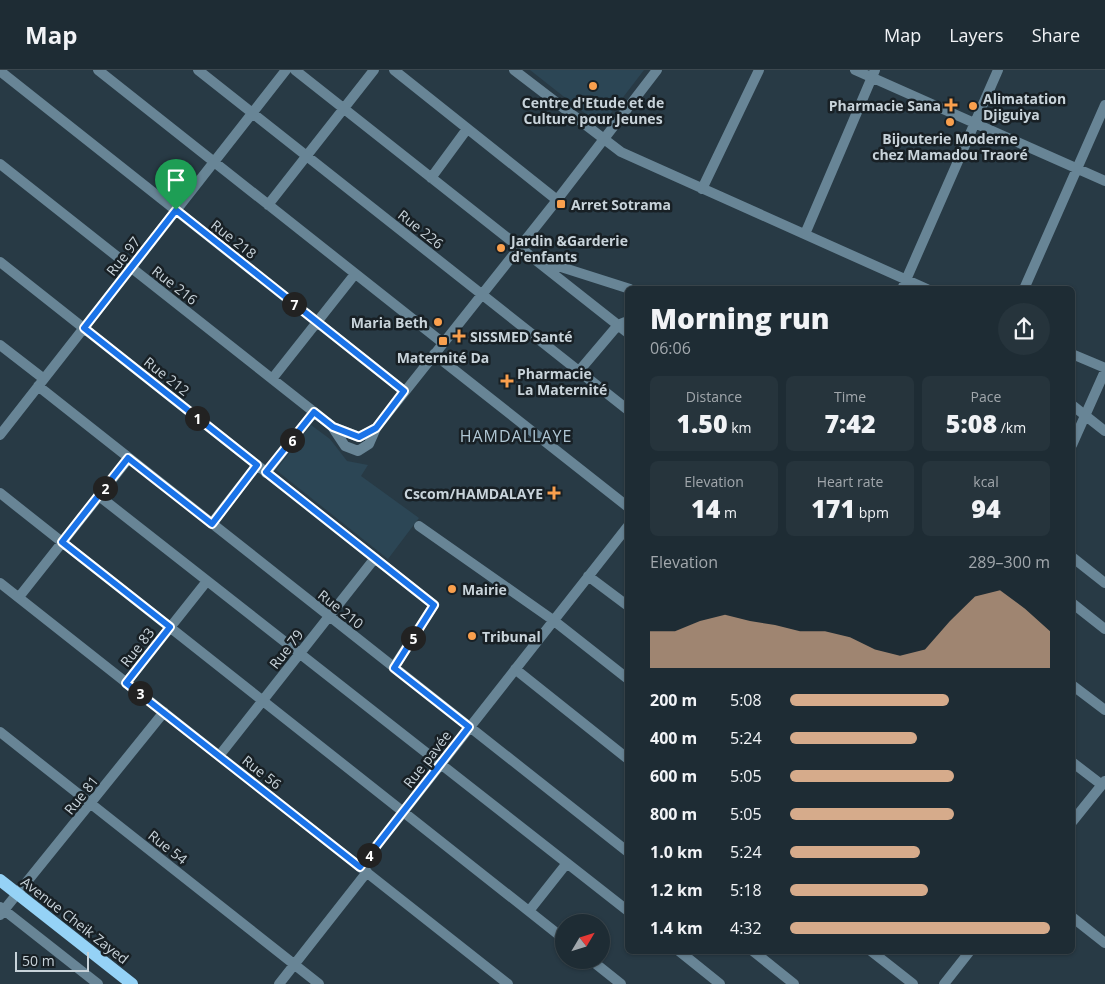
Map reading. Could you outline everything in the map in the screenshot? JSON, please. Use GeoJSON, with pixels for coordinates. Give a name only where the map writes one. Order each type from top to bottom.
{"type":"FeatureCollection","features":[{"type":"Feature","properties":{"kind":"main road","name":"Avenue Cheik Zayed"},"geometry":{"type":"LineString","coordinates":[[0,880],[132,984]]}},
{"type":"Feature","properties":{"kind":"street"},"geometry":{"type":"LineString","coordinates":[[98,70],[443,343]]}},
{"type":"Feature","properties":{"kind":"street","name":"Rue 226"},"geometry":{"type":"LineString","coordinates":[[198,70],[625,408]]}},
{"type":"Feature","properties":{"kind":"street","name":"Rue 97"},"geometry":{"type":"LineString","coordinates":[[2,429],[41,383],[286,70]]}},
{"type":"Feature","properties":{"kind":"street"},"geometry":{"type":"LineString","coordinates":[[295,70],[531,257],[622,323],[579,372]]}},
{"type":"Feature","properties":{"kind":"street"},"geometry":{"type":"LineString","coordinates":[[268,205],[374,70]]}},
{"type":"Feature","properties":{"kind":"street"},"geometry":{"type":"LineString","coordinates":[[394,70],[557,200]]}},
{"type":"Feature","properties":{"kind":"street"},"geometry":{"type":"LineString","coordinates":[[514,70],[621,152],[805,234],[904,284],[998,70]]}},
{"type":"Feature","properties":{"kind":"street"},"geometry":{"type":"LineString","coordinates":[[404,391],[557,200],[657,70]]}},
{"type":"Feature","properties":{"kind":"street"},"geometry":{"type":"LineString","coordinates":[[702,189],[759,70]]}},
{"type":"Feature","properties":{"kind":"street"},"geometry":{"type":"LineString","coordinates":[[855,70],[873,74],[974,123],[1105,182]]}},
{"type":"Feature","properties":{"kind":"street"},"geometry":{"type":"LineString","coordinates":[[805,234],[873,74]]}},
{"type":"Feature","properties":{"kind":"street","name":"Rue 218"},"geometry":{"type":"LineString","coordinates":[[4,75],[404,391]]}},
{"type":"Feature","properties":{"kind":"street"},"geometry":{"type":"LineString","coordinates":[[1025,286],[1105,105]]}},
{"type":"Feature","properties":{"kind":"street"},"geometry":{"type":"LineString","coordinates":[[431,178],[468,129]]}},
{"type":"Feature","properties":{"kind":"street","name":"Rue 216"},"geometry":{"type":"LineString","coordinates":[[0,164],[333,427],[359,437],[376,428],[404,391]]}},
{"type":"Feature","properties":{"kind":"street"},"geometry":{"type":"LineString","coordinates":[[531,257],[625,287]]}},
{"type":"Feature","properties":{"kind":"street","name":"Rue 212"},"geometry":{"type":"LineString","coordinates":[[0,262],[434,605],[394,668]]}},
{"type":"Feature","properties":{"kind":"street"},"geometry":{"type":"LineString","coordinates":[[272,379],[355,274]]}},
{"type":"Feature","properties":{"kind":"street","name":"Rue 210"},"geometry":{"type":"LineString","coordinates":[[0,345],[128,458],[625,850]]}},
{"type":"Feature","properties":{"kind":"street"},"geometry":{"type":"LineString","coordinates":[[434,354],[625,505]]}},
{"type":"Feature","properties":{"kind":"street"},"geometry":{"type":"LineString","coordinates":[[1075,355],[1105,370],[1075,438]]}},
{"type":"Feature","properties":{"kind":"street"},"geometry":{"type":"LineString","coordinates":[[1075,408],[1105,431]]}},
{"type":"Feature","properties":{"kind":"street"},"geometry":{"type":"LineString","coordinates":[[266,472],[314,412]]}},
{"type":"Feature","properties":{"kind":"street"},"geometry":{"type":"LineString","coordinates":[[19,598],[128,458]]}},
{"type":"Feature","properties":{"kind":"street"},"geometry":{"type":"LineString","coordinates":[[212,524],[257,465]]}},
{"type":"Feature","properties":{"kind":"street"},"geometry":{"type":"LineString","coordinates":[[0,493],[555,932]]}},
{"type":"Feature","properties":{"kind":"street"},"geometry":{"type":"LineString","coordinates":[[99,496],[625,909]]}},
{"type":"Feature","properties":{"kind":"street"},"geometry":{"type":"LineString","coordinates":[[419,526],[553,620],[625,677]]}},
{"type":"Feature","properties":{"kind":"street","name":"Rue pavée"},"geometry":{"type":"LineString","coordinates":[[279,984],[403,812],[625,530]]}},
{"type":"Feature","properties":{"kind":"street","name":"Rue 79"},"geometry":{"type":"LineString","coordinates":[[219,756],[374,558]]}},
{"type":"Feature","properties":{"kind":"street"},"geometry":{"type":"LineString","coordinates":[[1075,559],[1105,583]]}},
{"type":"Feature","properties":{"kind":"street"},"geometry":{"type":"LineString","coordinates":[[588,576],[625,604]]}},
{"type":"Feature","properties":{"kind":"street","name":"Rue 83"},"geometry":{"type":"LineString","coordinates":[[126,683],[207,581]]}},
{"type":"Feature","properties":{"kind":"street","name":"Rue 56"},"geometry":{"type":"LineString","coordinates":[[0,582],[508,984]]}},
{"type":"Feature","properties":{"kind":"street"},"geometry":{"type":"LineString","coordinates":[[1075,605],[1105,629]]}},
{"type":"Feature","properties":{"kind":"street"},"geometry":{"type":"LineString","coordinates":[[515,669],[625,757]]}},
{"type":"Feature","properties":{"kind":"street"},"geometry":{"type":"LineString","coordinates":[[1075,687],[1105,710]]}},
{"type":"Feature","properties":{"kind":"street","name":"Rue 81"},"geometry":{"type":"LineString","coordinates":[[1,911],[91,804],[164,712]]}},
{"type":"Feature","properties":{"kind":"street","name":"Rue 54"},"geometry":{"type":"LineString","coordinates":[[0,732],[319,984]]}},
{"type":"Feature","properties":{"kind":"street"},"geometry":{"type":"LineString","coordinates":[[1075,764],[1103,783],[1075,818]]}},
{"type":"Feature","properties":{"kind":"street"},"geometry":{"type":"LineString","coordinates":[[529,912],[567,864]]}},
{"type":"Feature","properties":{"kind":"street"},"geometry":{"type":"LineString","coordinates":[[1,911],[98,984]]}},
{"type":"Feature","properties":{"kind":"street"},"geometry":{"type":"LineString","coordinates":[[1075,919],[1105,943]]}},
{"type":"Feature","properties":{"kind":"street"},"geometry":{"type":"LineString","coordinates":[[683,954],[720,984]]}},
{"type":"Feature","properties":{"kind":"street"},"geometry":{"type":"LineString","coordinates":[[757,954],[794,984]]}},
{"type":"Feature","properties":{"kind":"street"},"geometry":{"type":"LineString","coordinates":[[875,954],[913,984]]}},
{"type":"Feature","properties":{"kind":"street"},"geometry":{"type":"LineString","coordinates":[[944,984],[968,954]]}},
{"type":"Feature","properties":{"kind":"street"},"geometry":{"type":"LineString","coordinates":[[601,969],[615,982]]}},
{"type":"Feature","properties":{"kind":"shaded area"},"geometry":{"type":"Polygon","coordinates":[[[530,70],[644,70],[601,126],[530,70]]]}},
{"type":"Feature","properties":{"kind":"shaded area"},"geometry":{"type":"Polygon","coordinates":[[[311,425],[330,439],[347,461],[368,465],[361,476],[419,518],[388,559],[276,470],[311,425]]]}},
{"type":"Feature","properties":{"kind":"place","name":"Centre d'Etude et de Culture pour Jeunes"},"geometry":{"type":"Point","coordinates":[593,86]}},
{"type":"Feature","properties":{"kind":"place","name":"Pharmacie Sana"},"geometry":{"type":"Point","coordinates":[951,105]}},
{"type":"Feature","properties":{"kind":"place","name":"Alimatation Djiguiya"},"geometry":{"type":"Point","coordinates":[973,106]}},
{"type":"Feature","properties":{"kind":"place","name":"Bijouterie Moderne chez Mamadou Traoré"},"geometry":{"type":"Point","coordinates":[950,122]}},
{"type":"Feature","properties":{"kind":"place","name":"Arret Sotrama"},"geometry":{"type":"Point","coordinates":[561,204]}},
{"type":"Feature","properties":{"kind":"place","name":"Jardin &Garderie d'enfants"},"geometry":{"type":"Point","coordinates":[501,248]}},
{"type":"Feature","properties":{"kind":"place","name":"Maria Beth"},"geometry":{"type":"Point","coordinates":[438,322]}},
{"type":"Feature","properties":{"kind":"place","name":"SISSMED Santé"},"geometry":{"type":"Point","coordinates":[459,336]}},
{"type":"Feature","properties":{"kind":"place","name":"Maternité Da"},"geometry":{"type":"Point","coordinates":[443,341]}},
{"type":"Feature","properties":{"kind":"place","name":"Pharmacie La Maternité"},"geometry":{"type":"Point","coordinates":[507,381]}},
{"type":"Feature","properties":{"kind":"place","name":"Cscom/HAMDALAYE"},"geometry":{"type":"Point","coordinates":[554,493]}},
{"type":"Feature","properties":{"kind":"place","name":"Mairie"},"geometry":{"type":"Point","coordinates":[452,589]}},
{"type":"Feature","properties":{"kind":"place","name":"Tribunal"},"geometry":{"type":"Point","coordinates":[472,636]}},
{"type":"Feature","properties":{"kind":"district","name":"HAMDALLAYE"},"geometry":{"type":"Point","coordinates":[516,436]}},
{"type":"Feature","properties":{"kind":"route"},"geometry":{"type":"LineString","coordinates":[[176,210],[404,391],[376,428],[359,437],[333,427],[314,412],[266,472],[434,605],[394,668],[469,727],[360,867],[126,683],[170,627],[62,542],[128,458],[212,524],[257,465],[84,328],[176,210]]}}]}
